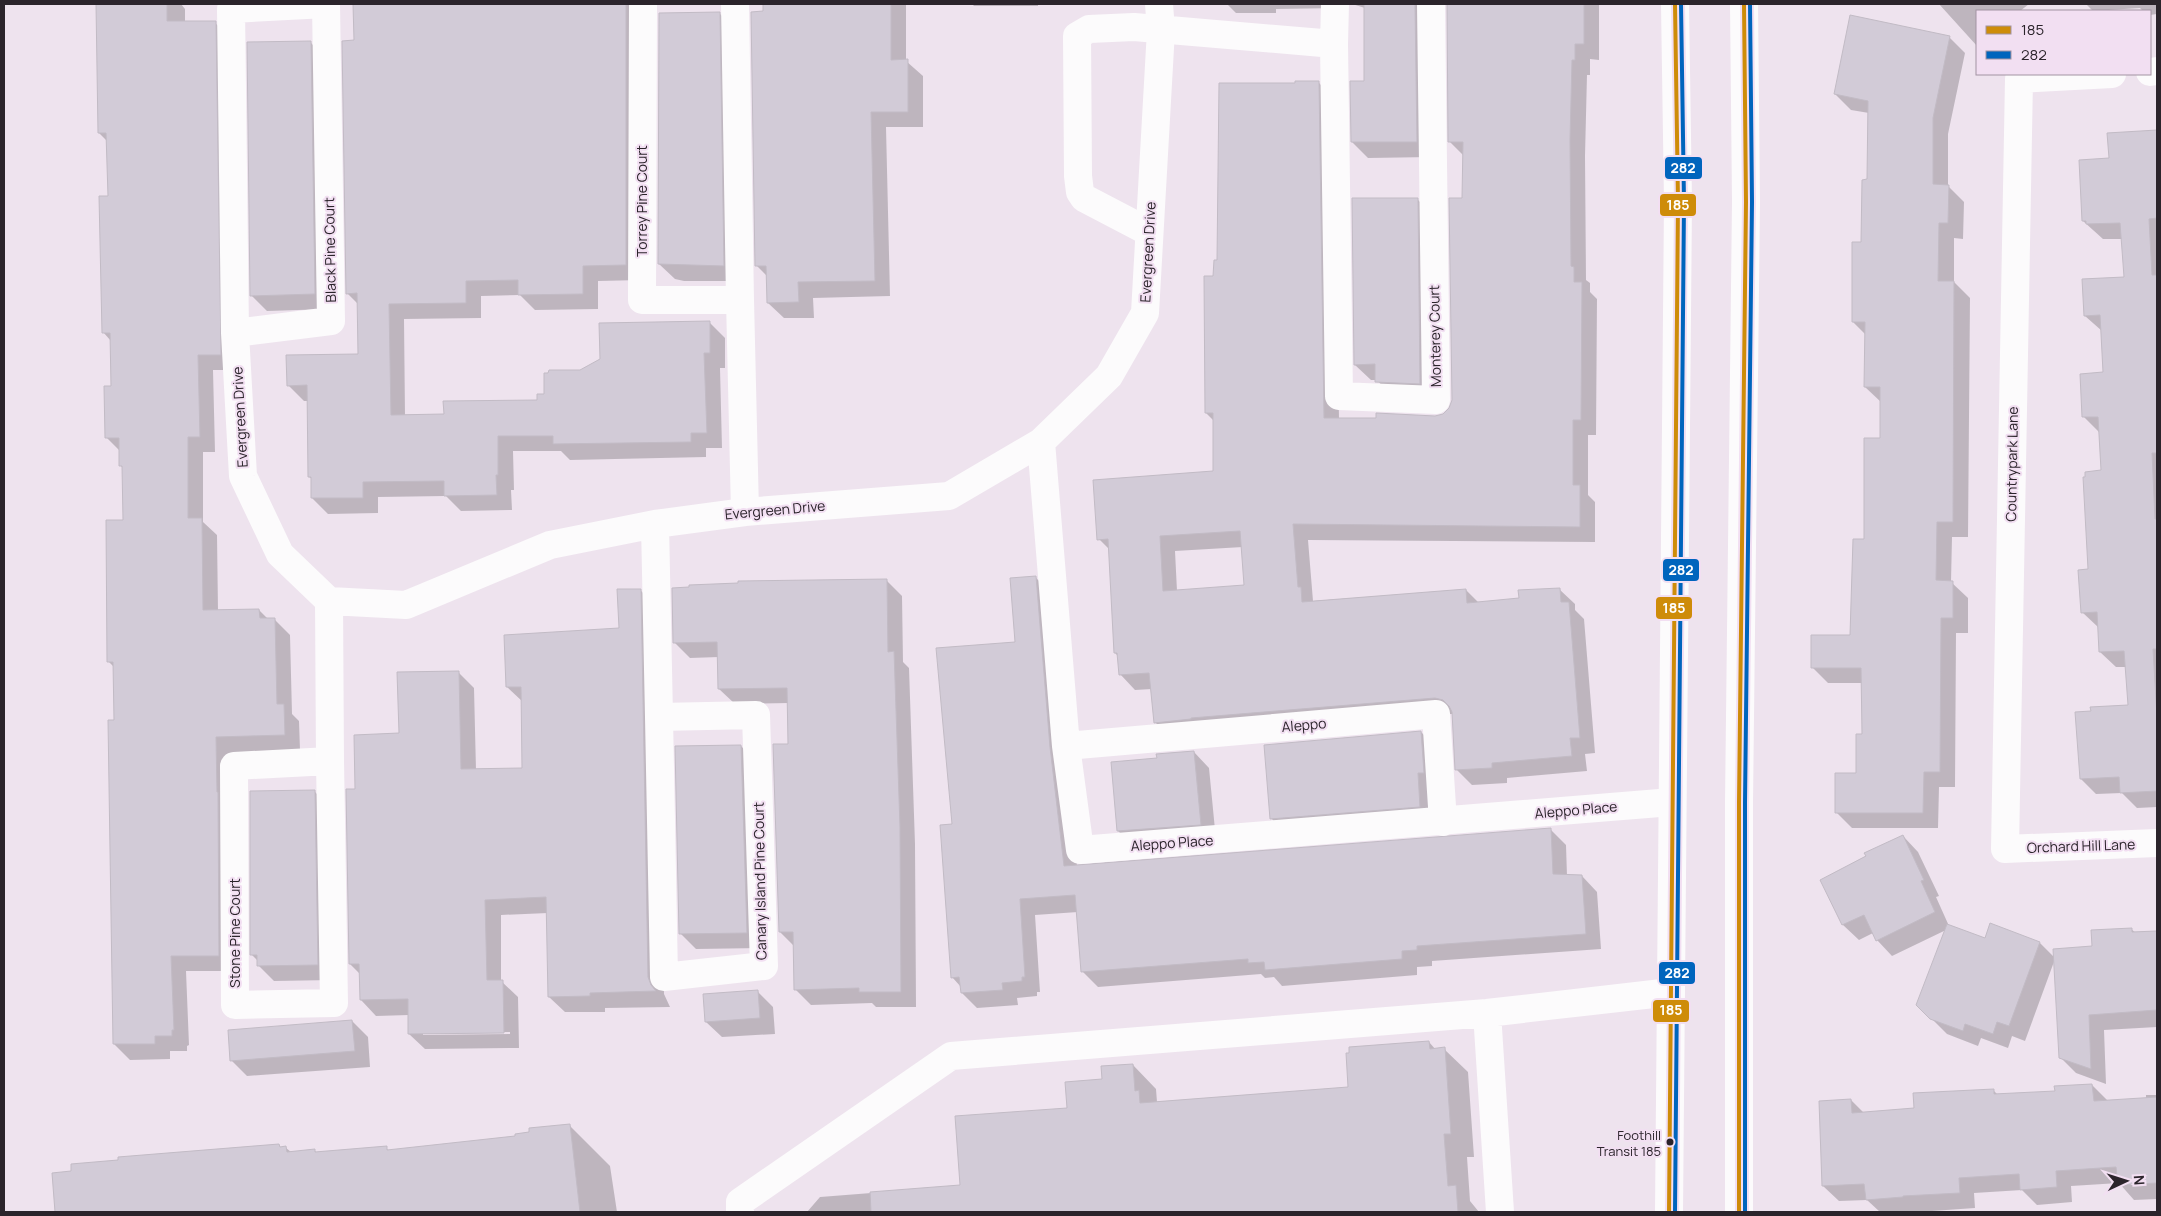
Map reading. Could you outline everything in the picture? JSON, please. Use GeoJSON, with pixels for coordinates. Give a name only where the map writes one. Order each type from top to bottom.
{"type":"FeatureCollection","features":[{"type":"Feature","properties":{"kind":"main road","name":"Black Pine Court"},"geometry":{"type":"LineString","coordinates":[[326,4],[331,321],[235,333],[231,10],[326,4]]}},
{"type":"Feature","properties":{"kind":"main road","name":"Torrey Pine Court"},"geometry":{"type":"LineString","coordinates":[[643,4],[642,300],[740,300]]}},
{"type":"Feature","properties":{"kind":"main road"},"geometry":{"type":"LineString","coordinates":[[735,4],[745,512]]}},
{"type":"Feature","properties":{"kind":"main road","name":"Monterey Court"},"geometry":{"type":"LineString","coordinates":[[1335,4],[1339,396],[1436,400],[1430,4]]}},
{"type":"Feature","properties":{"kind":"main road"},"geometry":{"type":"LineString","coordinates":[[1669,1212],[1678,202],[1675,4]]}},
{"type":"Feature","properties":{"kind":"main road"},"geometry":{"type":"LineString","coordinates":[[1739,1212],[1739,803],[1746,212],[1744,4]]}},
{"type":"Feature","properties":{"kind":"main road"},"geometry":{"type":"LineString","coordinates":[[1149,232],[1088,202],[1080,192],[1075,49],[1077,36],[1089,29],[1134,27],[1160,17],[1334,44]]}},
{"type":"Feature","properties":{"kind":"main road","name":"Evergreen Drive"},"geometry":{"type":"LineString","coordinates":[[235,333],[243,476],[280,554],[329,601],[406,605],[550,545],[655,524],[745,512],[949,496],[1041,442],[1109,376],[1144,313],[1160,17]]}},
{"type":"Feature","properties":{"kind":"main road","name":"Countrypark Lane"},"geometry":{"type":"LineString","coordinates":[[2005,849],[2019,79],[2093,75]]}},
{"type":"Feature","properties":{"kind":"main road","name":"Aleppo Place"},"geometry":{"type":"LineString","coordinates":[[1041,442],[1066,746],[1080,850],[1672,802]]}},
{"type":"Feature","properties":{"kind":"main road","name":"Canary Island Pine Court"},"geometry":{"type":"LineString","coordinates":[[655,524],[658,717],[664,977],[764,966],[756,715],[658,717]]}},
{"type":"Feature","properties":{"kind":"main road","name":"Stone Pine Court"},"geometry":{"type":"LineString","coordinates":[[329,601],[334,1003],[235,1005],[234,766],[330,761]]}},
{"type":"Feature","properties":{"kind":"main road","name":"Aleppo"},"geometry":{"type":"LineString","coordinates":[[1066,746],[1436,714],[1443,822]]}},
{"type":"Feature","properties":{"kind":"main road","name":"Orchard Hill Lane"},"geometry":{"type":"LineString","coordinates":[[2005,849],[2157,843]]}},
{"type":"Feature","properties":{"kind":"main road"},"geometry":{"type":"LineString","coordinates":[[740,1212],[740,1202],[952,1056],[1487,1013],[1671,992]]}},
{"type":"Feature","properties":{"kind":"main road"},"geometry":{"type":"LineString","coordinates":[[1487,1013],[1500,1212]]}},
{"type":"Feature","properties":{"kind":"building"},"geometry":{"type":"Polygon","coordinates":[[[96,4],[167,4],[167,21],[216,21],[221,355],[198,355],[200,437],[188,437],[188,518],[202,518],[203,610],[259,609],[260,618],[275,618],[277,704],[284,704],[285,735],[216,737],[219,956],[171,956],[174,1030],[172,1030],[172,1036],[155,1036],[155,1044],[113,1044],[108,720],[114,720],[113,662],[107,662],[106,520],[123,520],[122,466],[119,466],[119,438],[105,438],[104,386],[111,386],[110,333],[102,333],[99,196],[108,196],[106,133],[98,133],[96,4]]]}},
{"type":"Feature","properties":{"kind":"building"},"geometry":{"type":"Polygon","coordinates":[[[353,4],[626,4],[626,265],[583,266],[583,294],[518,295],[518,280],[466,281],[466,303],[389,304],[391,415],[444,414],[443,401],[537,400],[537,394],[544,394],[544,373],[548,373],[549,370],[580,370],[600,359],[599,323],[710,321],[710,353],[704,353],[707,433],[691,433],[691,442],[553,444],[553,436],[498,436],[497,495],[444,496],[444,481],[363,482],[363,498],[311,498],[311,477],[308,477],[307,385],[287,386],[286,355],[358,354],[357,293],[346,294],[342,41],[354,40],[353,4]]]}},
{"type":"Feature","properties":{"kind":"building"},"geometry":{"type":"Polygon","coordinates":[[[763,4],[891,4],[891,60],[908,59],[908,112],[871,112],[875,281],[798,282],[799,302],[767,303],[766,266],[755,266],[751,12],[763,11],[763,4]]]}},
{"type":"Feature","properties":{"kind":"building"},"geometry":{"type":"Polygon","coordinates":[[[1364,4],[1415,4],[1417,142],[1351,142],[1350,81],[1364,81],[1364,4]]]}},
{"type":"Feature","properties":{"kind":"building"},"geometry":{"type":"Polygon","coordinates":[[[1447,4],[1584,4],[1584,44],[1575,44],[1575,60],[1572,60],[1570,140],[1571,266],[1574,267],[1574,282],[1582,282],[1581,420],[1573,420],[1573,485],[1580,485],[1580,527],[1293,524],[1298,587],[1301,587],[1302,602],[1466,589],[1467,603],[1519,598],[1518,590],[1560,588],[1561,602],[1569,602],[1580,738],[1570,738],[1572,756],[1492,763],[1492,768],[1455,770],[1452,712],[1443,700],[1435,698],[1191,718],[1154,723],[1149,673],[1119,675],[1117,653],[1114,653],[1108,539],[1097,540],[1093,480],[1213,471],[1213,413],[1205,413],[1204,276],[1213,276],[1214,260],[1217,260],[1219,83],[1295,83],[1295,81],[1319,81],[1324,418],[1376,418],[1376,413],[1435,416],[1443,414],[1449,408],[1452,400],[1449,198],[1462,198],[1463,142],[1448,142],[1447,4]],[[1240,531],[1160,536],[1163,591],[1244,585],[1240,531]]]}},
{"type":"Feature","properties":{"kind":"building"},"geometry":{"type":"Polygon","coordinates":[[[720,12],[724,266],[658,264],[659,13],[720,12]]]}},
{"type":"Feature","properties":{"kind":"building"},"geometry":{"type":"Polygon","coordinates":[[[1850,15],[1950,36],[1933,118],[1933,184],[1949,185],[1948,223],[1939,223],[1938,281],[1954,281],[1953,522],[1937,522],[1936,580],[1953,581],[1953,618],[1941,618],[1940,772],[1924,772],[1923,813],[1835,813],[1835,773],[1856,773],[1856,734],[1862,734],[1861,668],[1811,668],[1811,635],[1850,635],[1853,539],[1864,539],[1864,438],[1880,438],[1880,387],[1864,387],[1865,322],[1852,322],[1852,242],[1861,242],[1862,180],[1867,179],[1868,101],[1834,94],[1850,15]]]}},
{"type":"Feature","properties":{"kind":"building"},"geometry":{"type":"Polygon","coordinates":[[[311,41],[315,294],[250,296],[247,42],[311,41]]]}},
{"type":"Feature","properties":{"kind":"building"},"geometry":{"type":"Polygon","coordinates":[[[2157,130],[2157,218],[2149,219],[2152,275],[2157,275],[2157,453],[2152,453],[2155,519],[2157,519],[2157,649],[2153,649],[2157,717],[2157,791],[2120,793],[2119,777],[2080,779],[2075,712],[2091,711],[2090,707],[2128,705],[2124,651],[2099,652],[2097,612],[2081,613],[2078,570],[2088,569],[2083,477],[2085,477],[2085,472],[2101,470],[2098,417],[2082,417],[2080,374],[2103,372],[2100,315],[2084,316],[2082,279],[2124,277],[2120,223],[2086,224],[2086,221],[2082,221],[2079,160],[2109,158],[2107,133],[2157,130]]]}},
{"type":"Feature","properties":{"kind":"building"},"geometry":{"type":"Polygon","coordinates":[[[1352,198],[1418,198],[1420,384],[1375,382],[1375,364],[1354,365],[1352,198]]]}},
{"type":"Feature","properties":{"kind":"building"},"geometry":{"type":"Polygon","coordinates":[[[1036,576],[1050,747],[1064,866],[1551,828],[1553,874],[1582,875],[1586,934],[1417,946],[1417,950],[1402,951],[1402,959],[1265,970],[1264,962],[1248,963],[1248,959],[1081,972],[1075,895],[1020,899],[1025,977],[1022,977],[1022,981],[1002,983],[1003,990],[961,993],[959,977],[951,978],[940,825],[952,824],[936,648],[1015,642],[1010,578],[1036,576]]]}},
{"type":"Feature","properties":{"kind":"building"},"geometry":{"type":"Polygon","coordinates":[[[887,579],[888,652],[894,651],[900,827],[901,992],[859,992],[859,988],[794,990],[793,932],[779,932],[773,744],[788,744],[787,688],[718,689],[717,642],[673,643],[672,588],[689,587],[689,585],[738,583],[738,581],[887,579]]]}},
{"type":"Feature","properties":{"kind":"building"},"geometry":{"type":"Polygon","coordinates":[[[617,589],[641,589],[648,977],[656,991],[590,993],[590,996],[548,997],[546,897],[485,900],[487,980],[503,980],[504,1033],[408,1034],[408,999],[360,1000],[359,964],[349,964],[346,789],[355,789],[354,735],[399,733],[397,672],[459,671],[461,769],[522,768],[521,687],[506,687],[504,635],[619,628],[617,589]]]}},
{"type":"Feature","properties":{"kind":"building"},"geometry":{"type":"Polygon","coordinates":[[[1421,731],[1424,773],[1418,773],[1420,807],[1270,819],[1264,745],[1421,731]]]}},
{"type":"Feature","properties":{"kind":"building"},"geometry":{"type":"Polygon","coordinates":[[[741,745],[747,933],[679,934],[675,746],[741,745]]]}},
{"type":"Feature","properties":{"kind":"building"},"geometry":{"type":"Polygon","coordinates":[[[1194,751],[1201,825],[1117,831],[1111,762],[1157,758],[1156,754],[1194,751]]]}},
{"type":"Feature","properties":{"kind":"building"},"geometry":{"type":"Polygon","coordinates":[[[315,790],[318,965],[257,966],[257,955],[250,955],[250,791],[315,790]]]}},
{"type":"Feature","properties":{"kind":"building"},"geometry":{"type":"Polygon","coordinates":[[[1903,835],[1924,880],[1921,881],[1935,912],[1876,941],[1864,915],[1842,925],[1820,880],[1866,856],[1864,853],[1903,835]]]}},
{"type":"Feature","properties":{"kind":"building"},"geometry":{"type":"Polygon","coordinates":[[[1990,923],[2040,942],[2009,1026],[1997,1022],[1993,1034],[1965,1024],[1963,1031],[1930,1019],[1916,1005],[1947,924],[1985,938],[1990,923]]]}},
{"type":"Feature","properties":{"kind":"building"},"geometry":{"type":"Polygon","coordinates":[[[2132,928],[2132,932],[2157,931],[2157,1010],[2089,1015],[2091,1069],[2059,1058],[2053,949],[2092,946],[2091,930],[2132,928]]]}},
{"type":"Feature","properties":{"kind":"building"},"geometry":{"type":"Polygon","coordinates":[[[758,990],[760,1018],[705,1022],[703,994],[758,990]]]}},
{"type":"Feature","properties":{"kind":"building"},"geometry":{"type":"Polygon","coordinates":[[[352,1020],[355,1051],[230,1061],[228,1030],[352,1020]]]}},
{"type":"Feature","properties":{"kind":"building"},"geometry":{"type":"Polygon","coordinates":[[[1429,1041],[1430,1049],[1445,1047],[1451,1134],[1444,1134],[1448,1186],[1456,1185],[1458,1212],[871,1212],[870,1192],[960,1185],[955,1116],[1067,1108],[1065,1082],[1102,1079],[1101,1066],[1133,1064],[1135,1091],[1139,1090],[1140,1103],[1348,1087],[1346,1053],[1349,1053],[1349,1047],[1429,1041]]]}},
{"type":"Feature","properties":{"kind":"building"},"geometry":{"type":"Polygon","coordinates":[[[2092,1084],[2094,1101],[2157,1097],[2157,1183],[2118,1185],[2116,1167],[2056,1171],[2057,1187],[2020,1190],[2019,1174],[1959,1178],[1960,1193],[1866,1200],[1864,1184],[1822,1186],[1819,1101],[1851,1099],[1852,1113],[1914,1108],[1913,1093],[1994,1089],[1994,1094],[2055,1091],[2054,1086],[2092,1084]]]}},
{"type":"Feature","properties":{"kind":"building"},"geometry":{"type":"Polygon","coordinates":[[[570,1124],[580,1212],[55,1212],[52,1173],[71,1171],[71,1164],[118,1160],[118,1157],[279,1144],[280,1147],[286,1146],[287,1152],[315,1149],[315,1152],[387,1146],[387,1150],[515,1136],[515,1134],[529,1132],[529,1128],[570,1124]]]}},
{"type":"Feature","properties":{"kind":"transit line","name":"185"},"geometry":{"type":"LineString","coordinates":[[1669,1212],[1678,202],[1675,4]]}},
{"type":"Feature","properties":{"kind":"transit line","name":"282"},"geometry":{"type":"LineString","coordinates":[[1675,1212],[1684,202],[1681,4]]}},
{"type":"Feature","properties":{"kind":"transit line","name":"185"},"geometry":{"type":"LineString","coordinates":[[1739,1212],[1739,803],[1746,202],[1744,4]]}},
{"type":"Feature","properties":{"kind":"transit line","name":"282"},"geometry":{"type":"LineString","coordinates":[[1745,1212],[1745,803],[1752,202],[1750,4]]}},
{"type":"Feature","properties":{"kind":"place","name":"Foothill Transit 185"},"geometry":{"type":"Point","coordinates":[1670,1142]}}]}
